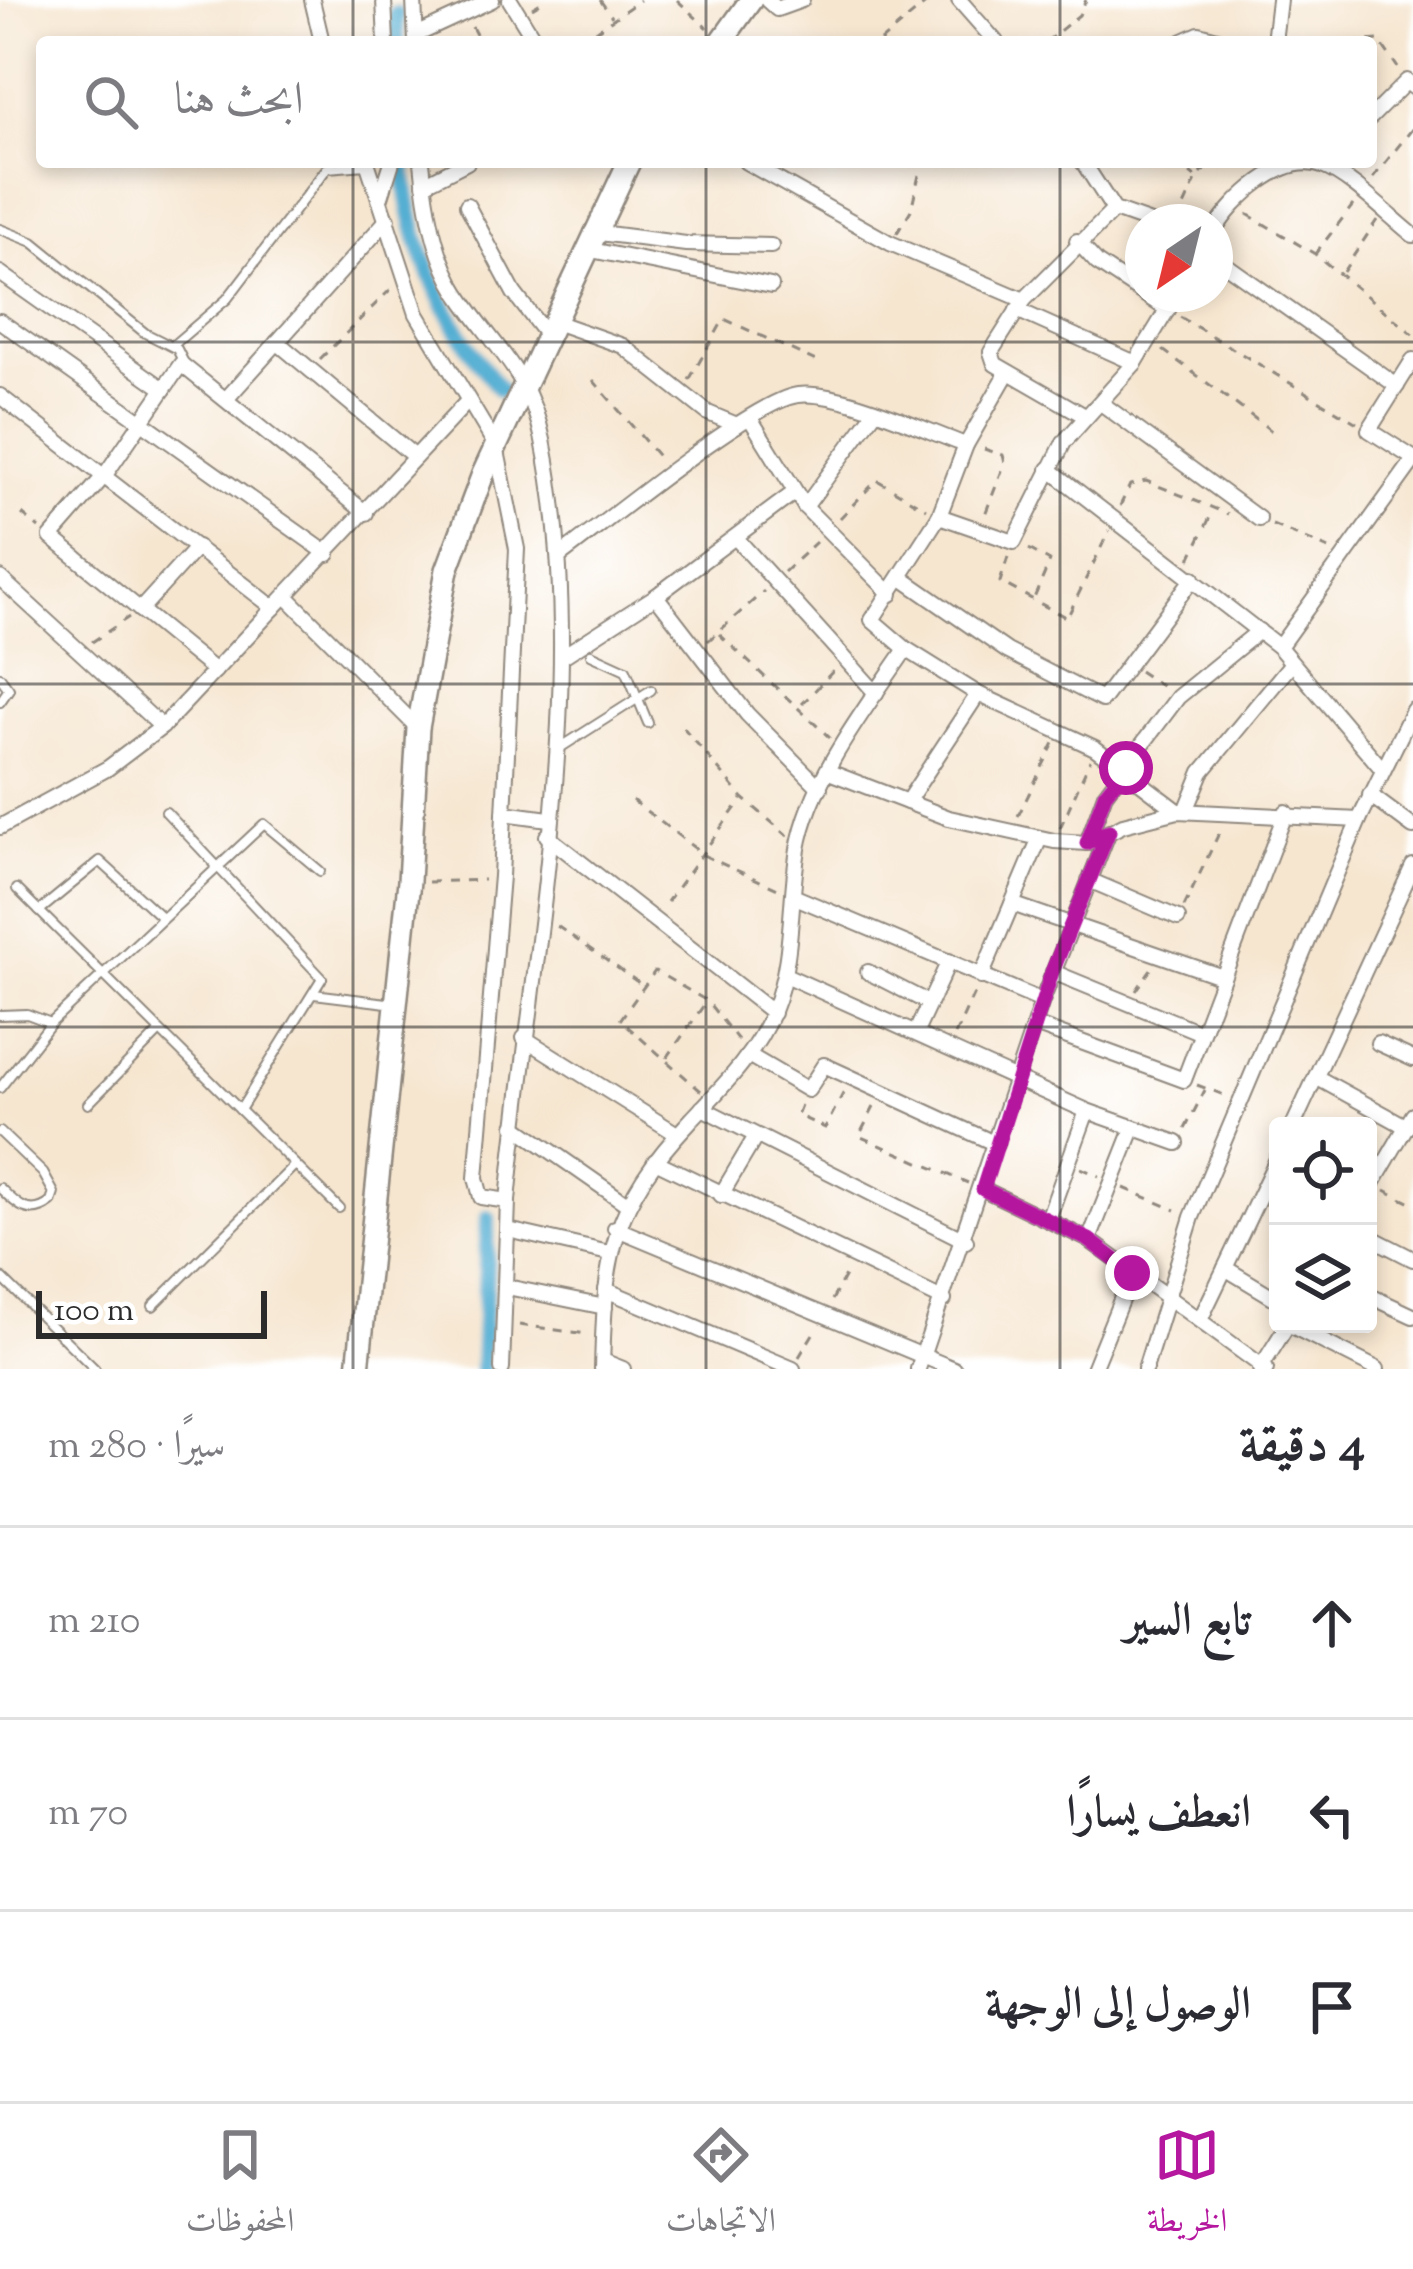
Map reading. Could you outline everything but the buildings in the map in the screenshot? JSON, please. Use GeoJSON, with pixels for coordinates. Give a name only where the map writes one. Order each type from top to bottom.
{"type":"FeatureCollection","features":[{"type":"Feature","properties":{"kind":"main road"},"geometry":{"type":"LineString","coordinates":[[714,35],[751,0]]}},
{"type":"Feature","properties":{"kind":"main road"},"geometry":{"type":"LineString","coordinates":[[358,1369],[409,881],[418,728],[447,570],[496,446],[623,168]]}},
{"type":"Feature","properties":{"kind":"street"},"geometry":{"type":"LineString","coordinates":[[312,0],[321,36]]}},
{"type":"Feature","properties":{"kind":"street"},"geometry":{"type":"LineString","coordinates":[[384,0],[386,36]]}},
{"type":"Feature","properties":{"kind":"street"},"geometry":{"type":"LineString","coordinates":[[422,36],[492,0]]}},
{"type":"Feature","properties":{"kind":"street"},"geometry":{"type":"LineString","coordinates":[[511,0],[532,36]]}},
{"type":"Feature","properties":{"kind":"street"},"geometry":{"type":"LineString","coordinates":[[767,0],[778,9],[802,0]]}},
{"type":"Feature","properties":{"kind":"street"},"geometry":{"type":"LineString","coordinates":[[959,0],[991,36]]}},
{"type":"Feature","properties":{"kind":"street"},"geometry":{"type":"LineString","coordinates":[[1275,36],[1279,0]]}},
{"type":"Feature","properties":{"kind":"street"},"geometry":{"type":"LineString","coordinates":[[416,36],[417,1]]}},
{"type":"Feature","properties":{"kind":"street"},"geometry":{"type":"LineString","coordinates":[[1377,111],[1410,84]]}},
{"type":"Feature","properties":{"kind":"street"},"geometry":{"type":"LineString","coordinates":[[369,168],[417,314],[496,446],[518,562],[501,876],[476,1178],[481,1197],[508,1201]]}},
{"type":"Feature","properties":{"kind":"street"},"geometry":{"type":"LineString","coordinates":[[381,197],[390,168]]}},
{"type":"Feature","properties":{"kind":"street"},"geometry":{"type":"LineString","coordinates":[[423,168],[447,274],[528,383],[544,443],[561,555],[563,656],[508,1201],[502,1369]]}},
{"type":"Feature","properties":{"kind":"street"},"geometry":{"type":"LineString","coordinates":[[424,184],[455,168]]}},
{"type":"Feature","properties":{"kind":"street"},"geometry":{"type":"LineString","coordinates":[[757,168],[890,243],[1135,363]]}},
{"type":"Feature","properties":{"kind":"street"},"geometry":{"type":"LineString","coordinates":[[1087,168],[1114,210],[1125,214]]}},
{"type":"Feature","properties":{"kind":"street"},"geometry":{"type":"LineString","coordinates":[[1230,204],[1290,168]]}},
{"type":"Feature","properties":{"kind":"street"},"geometry":{"type":"LineString","coordinates":[[1329,168],[1413,235]]}},
{"type":"Feature","properties":{"kind":"street"},"geometry":{"type":"LineString","coordinates":[[467,205],[514,293],[551,330],[623,346],[708,412],[744,422],[805,507],[891,594]]}},
{"type":"Feature","properties":{"kind":"street"},"geometry":{"type":"LineString","coordinates":[[1085,416],[995,364],[991,352],[1021,305],[1077,242],[1114,210]]}},
{"type":"Feature","properties":{"kind":"street"},"geometry":{"type":"LineString","coordinates":[[228,397],[388,219]]}},
{"type":"Feature","properties":{"kind":"street"},"geometry":{"type":"LineString","coordinates":[[589,241],[771,246]]}},
{"type":"Feature","properties":{"kind":"street"},"geometry":{"type":"LineString","coordinates":[[589,241],[771,286]]}},
{"type":"Feature","properties":{"kind":"street"},"geometry":{"type":"LineString","coordinates":[[1077,242],[1125,282]]}},
{"type":"Feature","properties":{"kind":"street"},"geometry":{"type":"LineString","coordinates":[[1233,270],[1397,386]]}},
{"type":"Feature","properties":{"kind":"street"},"geometry":{"type":"LineString","coordinates":[[0,273],[164,389]]}},
{"type":"Feature","properties":{"kind":"street"},"geometry":{"type":"LineString","coordinates":[[939,516],[1015,542],[1049,469],[1085,416],[1135,363],[1167,312]]}},
{"type":"Feature","properties":{"kind":"street"},"geometry":{"type":"LineString","coordinates":[[0,321],[328,554]]}},
{"type":"Feature","properties":{"kind":"street"},"geometry":{"type":"LineString","coordinates":[[277,342],[416,458]]}},
{"type":"Feature","properties":{"kind":"street"},"geometry":{"type":"LineString","coordinates":[[1279,647],[1413,459],[1369,430],[1413,360]]}},
{"type":"Feature","properties":{"kind":"street"},"geometry":{"type":"LineString","coordinates":[[215,670],[51,537],[105,475],[140,419],[184,363],[366,512]]}},
{"type":"Feature","properties":{"kind":"street"},"geometry":{"type":"LineString","coordinates":[[1008,372],[966,445],[939,516],[903,579],[872,620],[906,649],[979,694],[1095,748],[1182,811]]}},
{"type":"Feature","properties":{"kind":"street"},"geometry":{"type":"LineString","coordinates":[[561,555],[744,422],[802,395],[874,413],[966,445]]}},
{"type":"Feature","properties":{"kind":"street"},"geometry":{"type":"LineString","coordinates":[[0,396],[197,547],[280,602],[418,728]]}},
{"type":"Feature","properties":{"kind":"street"},"geometry":{"type":"LineString","coordinates":[[0,827],[108,769],[162,727],[467,402]]}},
{"type":"Feature","properties":{"kind":"street"},"geometry":{"type":"LineString","coordinates":[[1101,403],[1259,519]]}},
{"type":"Feature","properties":{"kind":"street"},"geometry":{"type":"LineString","coordinates":[[805,507],[874,413]]}},
{"type":"Feature","properties":{"kind":"street"},"geometry":{"type":"LineString","coordinates":[[1049,469],[1279,647],[1383,770]]}},
{"type":"Feature","properties":{"kind":"street"},"geometry":{"type":"LineString","coordinates":[[563,656],[656,596],[795,492]]}},
{"type":"Feature","properties":{"kind":"street"},"geometry":{"type":"LineString","coordinates":[[736,538],[876,693]]}},
{"type":"Feature","properties":{"kind":"street"},"geometry":{"type":"LineString","coordinates":[[140,610],[197,547]]}},
{"type":"Feature","properties":{"kind":"street"},"geometry":{"type":"LineString","coordinates":[[903,579],[1007,651],[1100,699],[1188,575]]}},
{"type":"Feature","properties":{"kind":"street"},"geometry":{"type":"LineString","coordinates":[[0,578],[76,653],[162,727]]}},
{"type":"Feature","properties":{"kind":"street"},"geometry":{"type":"LineString","coordinates":[[656,596],[747,714],[820,788]]}},
{"type":"Feature","properties":{"kind":"street"},"geometry":{"type":"LineString","coordinates":[[1087,843],[1105,794],[1178,697],[1259,631]]}},
{"type":"Feature","properties":{"kind":"street"},"geometry":{"type":"LineString","coordinates":[[622,1369],[602,1365],[606,1290],[616,1228],[655,1161],[750,1056],[773,1012],[785,975],[799,845],[820,788],[906,649]]}},
{"type":"Feature","properties":{"kind":"street"},"geometry":{"type":"LineString","coordinates":[[1182,811],[1202,772],[1292,663]]}},
{"type":"Feature","properties":{"kind":"street"},"geometry":{"type":"LineString","coordinates":[[907,802],[979,694]]}},
{"type":"Feature","properties":{"kind":"street"},"geometry":{"type":"LineString","coordinates":[[1145,1369],[1192,1217],[1359,820],[1413,710]]}},
{"type":"Feature","properties":{"kind":"street"},"geometry":{"type":"LineString","coordinates":[[829,772],[1009,835],[1047,841],[1087,843],[1109,831],[1182,811],[1286,812],[1359,820]]}},
{"type":"Feature","properties":{"kind":"street"},"geometry":{"type":"LineString","coordinates":[[1370,795],[1413,827]]}},
{"type":"Feature","properties":{"kind":"street"},"geometry":{"type":"LineString","coordinates":[[1035,1025],[1184,1079],[1286,812]]}},
{"type":"Feature","properties":{"kind":"street"},"geometry":{"type":"LineString","coordinates":[[504,813],[549,819]]}},
{"type":"Feature","properties":{"kind":"street"},"geometry":{"type":"LineString","coordinates":[[920,1364],[983,1189],[1052,972],[1109,831]]}},
{"type":"Feature","properties":{"kind":"street"},"geometry":{"type":"LineString","coordinates":[[547,836],[773,1012]]}},
{"type":"Feature","properties":{"kind":"street"},"geometry":{"type":"LineString","coordinates":[[981,977],[1012,904],[1047,841]]}},
{"type":"Feature","properties":{"kind":"street"},"geometry":{"type":"LineString","coordinates":[[1297,1117],[1409,884],[1413,866]]}},
{"type":"Feature","properties":{"kind":"street"},"geometry":{"type":"LineString","coordinates":[[1089,880],[1178,918]]}},
{"type":"Feature","properties":{"kind":"street"},"geometry":{"type":"LineString","coordinates":[[793,896],[1042,1001]]}},
{"type":"Feature","properties":{"kind":"street"},"geometry":{"type":"LineString","coordinates":[[1012,904],[1223,976]]}},
{"type":"Feature","properties":{"kind":"street"},"geometry":{"type":"LineString","coordinates":[[916,1032],[949,962]]}},
{"type":"Feature","properties":{"kind":"street"},"geometry":{"type":"LineString","coordinates":[[868,972],[929,1003]]}},
{"type":"Feature","properties":{"kind":"street"},"geometry":{"type":"LineString","coordinates":[[1052,972],[1199,1032]]}},
{"type":"Feature","properties":{"kind":"street"},"geometry":{"type":"LineString","coordinates":[[785,975],[1087,1111],[1178,1143]]}},
{"type":"Feature","properties":{"kind":"street"},"geometry":{"type":"LineString","coordinates":[[524,1038],[677,1135]]}},
{"type":"Feature","properties":{"kind":"street"},"geometry":{"type":"LineString","coordinates":[[1378,1043],[1413,1059]]}},
{"type":"Feature","properties":{"kind":"street"},"geometry":{"type":"LineString","coordinates":[[750,1056],[808,1090],[822,1065],[996,1144]]}},
{"type":"Feature","properties":{"kind":"street"},"geometry":{"type":"LineString","coordinates":[[1316,1077],[1410,1121],[1377,1175]]}},
{"type":"Feature","properties":{"kind":"street"},"geometry":{"type":"LineString","coordinates":[[706,1104],[756,1136],[965,1241]]}},
{"type":"Feature","properties":{"kind":"street"},"geometry":{"type":"LineString","coordinates":[[1048,1219],[1087,1111]]}},
{"type":"Feature","properties":{"kind":"street"},"geometry":{"type":"LineString","coordinates":[[515,1126],[627,1204]]}},
{"type":"Feature","properties":{"kind":"street"},"geometry":{"type":"LineString","coordinates":[[1089,1240],[1133,1129]]}},
{"type":"Feature","properties":{"kind":"street"},"geometry":{"type":"LineString","coordinates":[[721,1195],[756,1136]]}},
{"type":"Feature","properties":{"kind":"street"},"geometry":{"type":"LineString","coordinates":[[655,1161],[944,1300]]}},
{"type":"Feature","properties":{"kind":"street"},"geometry":{"type":"LineString","coordinates":[[1200,1320],[1269,1176]]}},
{"type":"Feature","properties":{"kind":"street"},"geometry":{"type":"LineString","coordinates":[[983,1189],[1089,1240],[1262,1368],[1283,1333]]}},
{"type":"Feature","properties":{"kind":"street"},"geometry":{"type":"LineString","coordinates":[[616,1228],[824,1315],[920,1364],[954,1369]]}},
{"type":"Feature","properties":{"kind":"street"},"geometry":{"type":"LineString","coordinates":[[508,1230],[610,1253]]}},
{"type":"Feature","properties":{"kind":"street"},"geometry":{"type":"LineString","coordinates":[[1377,1241],[1413,1259]]}},
{"type":"Feature","properties":{"kind":"street"},"geometry":{"type":"LineString","coordinates":[[1225,1268],[1269,1295]]}},
{"type":"Feature","properties":{"kind":"street"},"geometry":{"type":"LineString","coordinates":[[1093,1369],[1132,1273]]}},
{"type":"Feature","properties":{"kind":"street"},"geometry":{"type":"LineString","coordinates":[[508,1287],[605,1307]]}},
{"type":"Feature","properties":{"kind":"street"},"geometry":{"type":"LineString","coordinates":[[606,1290],[792,1369]]}},
{"type":"Feature","properties":{"kind":"street"},"geometry":{"type":"LineString","coordinates":[[1377,1299],[1413,1316]]}},
{"type":"Feature","properties":{"kind":"street"},"geometry":{"type":"LineString","coordinates":[[1306,1333],[1377,1369]]}},
{"type":"Feature","properties":{"kind":"lane"},"geometry":{"type":"LineString","coordinates":[[172,346],[227,299],[327,168]]}},
{"type":"Feature","properties":{"kind":"lane"},"geometry":{"type":"LineString","coordinates":[[0,229],[33,242],[145,333],[172,346],[184,363]]}},
{"type":"Feature","properties":{"kind":"lane"},"geometry":{"type":"LineString","coordinates":[[591,654],[626,670],[648,723]]}},
{"type":"Feature","properties":{"kind":"lane"},"geometry":{"type":"LineString","coordinates":[[0,677],[9,689],[0,702]]}},
{"type":"Feature","properties":{"kind":"lane"},"geometry":{"type":"LineString","coordinates":[[554,752],[652,690]]}},
{"type":"Feature","properties":{"kind":"lane"},"geometry":{"type":"LineString","coordinates":[[166,812],[322,978],[240,1110]]}},
{"type":"Feature","properties":{"kind":"lane"},"geometry":{"type":"LineString","coordinates":[[0,1088],[51,1023],[101,973],[215,865],[267,824],[320,871]]}},
{"type":"Feature","properties":{"kind":"lane"},"geometry":{"type":"LineString","coordinates":[[38,911],[100,861],[160,916]]}},
{"type":"Feature","properties":{"kind":"lane"},"geometry":{"type":"LineString","coordinates":[[16,889],[339,1208]]}},
{"type":"Feature","properties":{"kind":"lane"},"geometry":{"type":"LineString","coordinates":[[314,994],[395,1004]]}},
{"type":"Feature","properties":{"kind":"lane"},"geometry":{"type":"LineString","coordinates":[[0,1015],[27,1015],[51,1023]]}},
{"type":"Feature","properties":{"kind":"lane"},"geometry":{"type":"LineString","coordinates":[[88,1104],[160,1031]]}},
{"type":"Feature","properties":{"kind":"lane"},"geometry":{"type":"LineString","coordinates":[[0,1132],[43,1173],[54,1193],[51,1202],[34,1211],[23,1209],[0,1188]]}},
{"type":"Feature","properties":{"kind":"lane"},"geometry":{"type":"LineString","coordinates":[[153,1306],[295,1165]]}},
{"type":"Feature","properties":{"kind":"lane"},"geometry":{"type":"LineString","coordinates":[[0,1276],[94,1369]]}},
{"type":"Feature","properties":{"kind":"path"},"geometry":{"type":"LineString","coordinates":[[600,0],[613,18]]}},
{"type":"Feature","properties":{"kind":"path"},"geometry":{"type":"LineString","coordinates":[[588,36],[640,0]]}},
{"type":"Feature","properties":{"kind":"path"},"geometry":{"type":"LineString","coordinates":[[676,0],[714,35]]}},
{"type":"Feature","properties":{"kind":"path"},"geometry":{"type":"LineString","coordinates":[[887,36],[930,0]]}},
{"type":"Feature","properties":{"kind":"path"},"geometry":{"type":"LineString","coordinates":[[1053,36],[1078,15],[1086,0]]}},
{"type":"Feature","properties":{"kind":"path"},"geometry":{"type":"LineString","coordinates":[[466,15],[476,36]]}},
{"type":"Feature","properties":{"kind":"path"},"geometry":{"type":"LineString","coordinates":[[1377,40],[1410,84]]}},
{"type":"Feature","properties":{"kind":"path"},"geometry":{"type":"LineString","coordinates":[[1315,254],[1413,128]]}},
{"type":"Feature","properties":{"kind":"path"},"geometry":{"type":"LineString","coordinates":[[890,243],[911,209],[921,168]]}},
{"type":"Feature","properties":{"kind":"path"},"geometry":{"type":"LineString","coordinates":[[1184,168],[1197,178]]}},
{"type":"Feature","properties":{"kind":"path"},"geometry":{"type":"LineString","coordinates":[[1185,204],[1206,168]]}},
{"type":"Feature","properties":{"kind":"path"},"geometry":{"type":"LineString","coordinates":[[1233,206],[1315,254],[1413,334]]}},
{"type":"Feature","properties":{"kind":"path"},"geometry":{"type":"LineString","coordinates":[[1342,274],[1383,211]]}},
{"type":"Feature","properties":{"kind":"path"},"geometry":{"type":"LineString","coordinates":[[310,368],[404,276]]}},
{"type":"Feature","properties":{"kind":"path"},"geometry":{"type":"LineString","coordinates":[[1171,312],[1369,430]]}},
{"type":"Feature","properties":{"kind":"path"},"geometry":{"type":"LineString","coordinates":[[682,392],[724,320],[818,362]]}},
{"type":"Feature","properties":{"kind":"path"},"geometry":{"type":"LineString","coordinates":[[1151,340],[1277,435]]}},
{"type":"Feature","properties":{"kind":"path"},"geometry":{"type":"LineString","coordinates":[[593,380],[673,474]]}},
{"type":"Feature","properties":{"kind":"path"},"geometry":{"type":"LineString","coordinates":[[966,445],[1004,457],[979,530]]}},
{"type":"Feature","properties":{"kind":"path"},"geometry":{"type":"LineString","coordinates":[[841,750],[718,632],[877,480],[939,516]]}},
{"type":"Feature","properties":{"kind":"path"},"geometry":{"type":"LineString","coordinates":[[1032,603],[1050,561],[1015,542],[999,579],[1032,603],[1070,616],[1130,485],[1139,481],[1213,512],[1188,575]]}},
{"type":"Feature","properties":{"kind":"path"},"geometry":{"type":"LineString","coordinates":[[22,514],[51,537]]}},
{"type":"Feature","properties":{"kind":"path"},"geometry":{"type":"LineString","coordinates":[[1259,519],[1341,555]]}},
{"type":"Feature","properties":{"kind":"path"},"geometry":{"type":"LineString","coordinates":[[76,653],[140,610]]}},
{"type":"Feature","properties":{"kind":"path"},"geometry":{"type":"LineString","coordinates":[[800,706],[844,660]]}},
{"type":"Feature","properties":{"kind":"path"},"geometry":{"type":"LineString","coordinates":[[1128,664],[1178,697]]}},
{"type":"Feature","properties":{"kind":"path"},"geometry":{"type":"LineString","coordinates":[[682,727],[743,798],[799,845]]}},
{"type":"Feature","properties":{"kind":"path"},"geometry":{"type":"LineString","coordinates":[[1009,835],[1060,731]]}},
{"type":"Feature","properties":{"kind":"path"},"geometry":{"type":"LineString","coordinates":[[1047,841],[1095,748]]}},
{"type":"Feature","properties":{"kind":"path"},"geometry":{"type":"LineString","coordinates":[[667,902],[743,798]]}},
{"type":"Feature","properties":{"kind":"path"},"geometry":{"type":"LineString","coordinates":[[632,800],[705,856],[793,896]]}},
{"type":"Feature","properties":{"kind":"path"},"geometry":{"type":"LineString","coordinates":[[1178,918],[1228,812]]}},
{"type":"Feature","properties":{"kind":"path"},"geometry":{"type":"LineString","coordinates":[[409,881],[466,884],[501,876]]}},
{"type":"Feature","properties":{"kind":"path"},"geometry":{"type":"LineString","coordinates":[[557,926],[644,986]]}},
{"type":"Feature","properties":{"kind":"path"},"geometry":{"type":"LineString","coordinates":[[1129,1002],[1159,957]]}},
{"type":"Feature","properties":{"kind":"path"},"geometry":{"type":"LineString","coordinates":[[706,1104],[620,1020],[655,971],[707,1000],[750,1056]]}},
{"type":"Feature","properties":{"kind":"path"},"geometry":{"type":"LineString","coordinates":[[950,1048],[981,977]]}},
{"type":"Feature","properties":{"kind":"path"},"geometry":{"type":"LineString","coordinates":[[666,1060],[707,1000]]}},
{"type":"Feature","properties":{"kind":"path"},"geometry":{"type":"LineString","coordinates":[[808,1090],[797,1115],[824,1128],[852,1076]]}},
{"type":"Feature","properties":{"kind":"path"},"geometry":{"type":"LineString","coordinates":[[1178,1143],[1206,1088],[1242,1101]]}},
{"type":"Feature","properties":{"kind":"path"},"geometry":{"type":"LineString","coordinates":[[885,1090],[859,1136],[983,1189]]}},
{"type":"Feature","properties":{"kind":"path"},"geometry":{"type":"LineString","coordinates":[[1068,1162],[1192,1217]]}},
{"type":"Feature","properties":{"kind":"path"},"geometry":{"type":"LineString","coordinates":[[1377,1189],[1413,1204]]}},
{"type":"Feature","properties":{"kind":"path"},"geometry":{"type":"LineString","coordinates":[[792,1369],[854,1260]]}},
{"type":"Feature","properties":{"kind":"path"},"geometry":{"type":"LineString","coordinates":[[505,1323],[603,1336]]}},
{"type":"Feature","properties":{"kind":"waterway"},"geometry":{"type":"LineString","coordinates":[[396,14],[397,36]]}},
{"type":"Feature","properties":{"kind":"waterway"},"geometry":{"type":"LineString","coordinates":[[405,168],[414,225],[434,284],[463,338],[500,390]]}},
{"type":"Feature","properties":{"kind":"waterway"},"geometry":{"type":"LineString","coordinates":[[482,1369],[488,1218]]}},
{"type":"Feature","properties":{"kind":"route"},"geometry":{"type":"LineString","coordinates":[[1126,768],[1105,794],[1087,843],[1109,831],[1052,972],[983,1189],[1089,1240],[1132,1273]]}}]}
